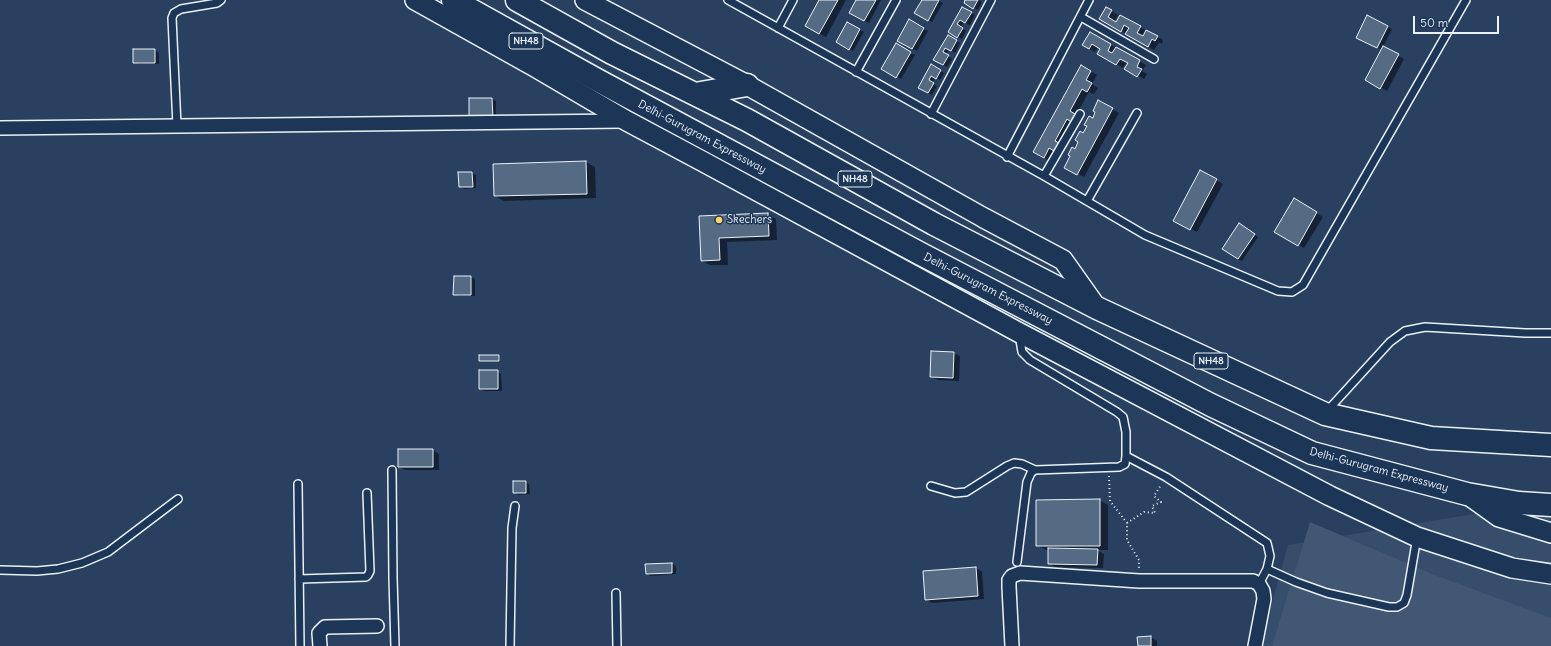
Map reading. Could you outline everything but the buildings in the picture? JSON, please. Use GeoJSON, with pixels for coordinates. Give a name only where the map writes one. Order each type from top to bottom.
{"type":"FeatureCollection","features":[{"type":"Feature","properties":{"kind":"highway","name":"Delhi-Gurugram Expressway"},"geometry":{"type":"LineString","coordinates":[[453,0],[810,196],[1211,405],[1312,453],[1468,494],[1519,503],[1551,505]]}},
{"type":"Feature","properties":{"kind":"highway","name":"NH48"},"geometry":{"type":"LineString","coordinates":[[517,0],[612,53],[747,120],[934,224],[1097,308],[1325,414],[1430,438],[1551,445]]}},
{"type":"Feature","properties":{"kind":"highway"},"geometry":{"type":"LineString","coordinates":[[695,94],[746,85]]}},
{"type":"Feature","properties":{"kind":"main road"},"geometry":{"type":"LineString","coordinates":[[415,0],[535,67],[627,121],[1018,332],[1330,496],[1417,537],[1512,568],[1543,573],[1551,560]]}},
{"type":"Feature","properties":{"kind":"main road"},"geometry":{"type":"LineString","coordinates":[[585,0],[746,85],[984,218],[1063,260],[1097,308]]}},
{"type":"Feature","properties":{"kind":"main road"},"geometry":{"type":"LineString","coordinates":[[1468,494],[1499,517],[1551,533]]}},
{"type":"Feature","properties":{"kind":"street"},"geometry":{"type":"LineString","coordinates":[[0,128],[596,120],[627,121]]}},
{"type":"Feature","properties":{"kind":"street"},"geometry":{"type":"LineString","coordinates":[[1012,646],[1009,580],[1012,576],[1020,573],[1139,581],[1253,581],[1259,584],[1263,591],[1264,599],[1255,646]]}},
{"type":"Feature","properties":{"kind":"street"},"geometry":{"type":"LineString","coordinates":[[320,646],[319,633],[325,627],[377,626]]}},
{"type":"Feature","properties":{"kind":"lane"},"geometry":{"type":"LineString","coordinates":[[177,126],[172,18],[174,13],[181,9],[217,3],[221,0]]}},
{"type":"Feature","properties":{"kind":"lane"},"geometry":{"type":"LineString","coordinates":[[728,0],[1007,157],[1044,176],[1145,235],[1278,291],[1292,292],[1303,285],[1466,0]]}},
{"type":"Feature","properties":{"kind":"lane"},"geometry":{"type":"LineString","coordinates":[[778,28],[793,0]]}},
{"type":"Feature","properties":{"kind":"lane"},"geometry":{"type":"LineString","coordinates":[[856,72],[896,0]]}},
{"type":"Feature","properties":{"kind":"lane"},"geometry":{"type":"LineString","coordinates":[[931,114],[991,0]]}},
{"type":"Feature","properties":{"kind":"lane"},"geometry":{"type":"LineString","coordinates":[[1007,157],[1090,0]]}},
{"type":"Feature","properties":{"kind":"lane"},"geometry":{"type":"LineString","coordinates":[[1081,17],[1154,59]]}},
{"type":"Feature","properties":{"kind":"lane"},"geometry":{"type":"LineString","coordinates":[[1087,201],[1137,113]]}},
{"type":"Feature","properties":{"kind":"lane"},"geometry":{"type":"LineString","coordinates":[[1044,176],[1080,114]]}},
{"type":"Feature","properties":{"kind":"lane"},"geometry":{"type":"LineString","coordinates":[[1325,414],[1390,342],[1405,331],[1425,327],[1525,333],[1551,333]]}},
{"type":"Feature","properties":{"kind":"lane"},"geometry":{"type":"LineString","coordinates":[[931,486],[955,492],[966,492],[1014,463],[1022,464],[1035,470],[1109,469],[1125,464],[1126,432],[1123,417],[1030,360],[1022,352],[1018,332]]}},
{"type":"Feature","properties":{"kind":"lane"},"geometry":{"type":"LineString","coordinates":[[1126,456],[1166,477],[1267,543],[1270,556],[1267,569],[1259,584]]}},
{"type":"Feature","properties":{"kind":"lane"},"geometry":{"type":"LineString","coordinates":[[392,470],[395,646]]}},
{"type":"Feature","properties":{"kind":"lane"},"geometry":{"type":"LineString","coordinates":[[1017,562],[1029,476],[1035,470]]}},
{"type":"Feature","properties":{"kind":"lane"},"geometry":{"type":"LineString","coordinates":[[298,484],[300,646]]}},
{"type":"Feature","properties":{"kind":"lane"},"geometry":{"type":"LineString","coordinates":[[299,579],[368,576],[370,571],[367,493]]}},
{"type":"Feature","properties":{"kind":"lane"},"geometry":{"type":"LineString","coordinates":[[0,570],[37,571],[58,569],[82,563],[108,552],[178,498]]}},
{"type":"Feature","properties":{"kind":"lane"},"geometry":{"type":"LineString","coordinates":[[510,646],[512,528],[515,506]]}},
{"type":"Feature","properties":{"kind":"lane"},"geometry":{"type":"LineString","coordinates":[[1267,569],[1296,582],[1327,592],[1373,604],[1398,607],[1404,603],[1407,595],[1417,537]]}},
{"type":"Feature","properties":{"kind":"lane"},"geometry":{"type":"LineString","coordinates":[[616,592],[617,646]]}},
{"type":"Feature","properties":{"kind":"path"},"geometry":{"type":"LineString","coordinates":[[1109,469],[1110,501],[1127,523],[1127,540],[1139,560],[1139,581]]}},
{"type":"Feature","properties":{"kind":"path"},"geometry":{"type":"LineString","coordinates":[[1127,523],[1144,512],[1155,513],[1152,506],[1161,502],[1154,496],[1166,477]]}},
{"type":"Feature","properties":{"kind":"shaded area"},"geometry":{"type":"Polygon","coordinates":[[[1551,501],[1551,646],[1260,646],[1288,545],[1551,501]]]}},
{"type":"Feature","properties":{"kind":"shaded area"},"geometry":{"type":"Polygon","coordinates":[[[1310,522],[1432,574],[1551,618],[1551,646],[1272,646],[1310,522]]]}},
{"type":"Feature","properties":{"kind":"place","name":"Skechers"},"geometry":{"type":"Point","coordinates":[719,220]}}]}
